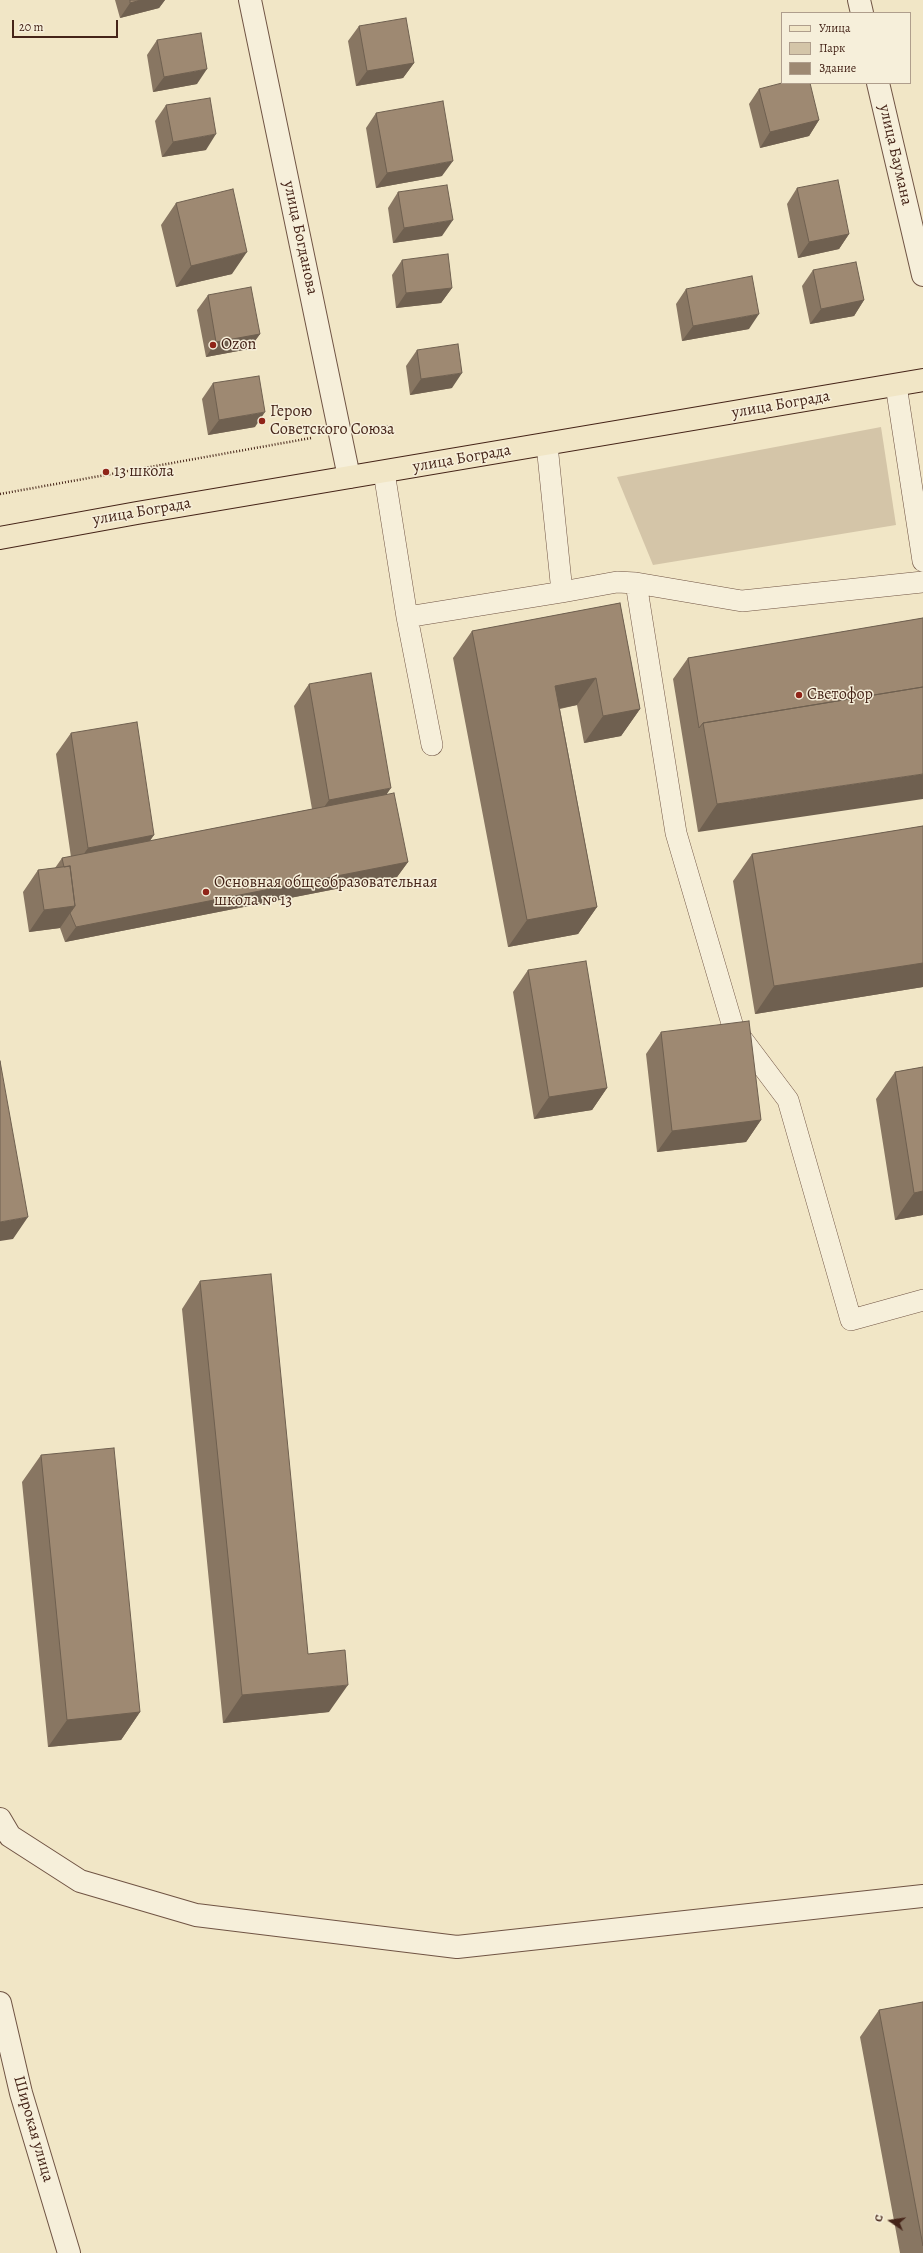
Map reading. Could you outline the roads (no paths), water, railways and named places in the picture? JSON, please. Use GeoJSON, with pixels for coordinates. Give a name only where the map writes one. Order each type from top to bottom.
{"type":"FeatureCollection","features":[{"type":"Feature","properties":{"kind":"main road","name":"улица Бограда"},"geometry":{"type":"LineString","coordinates":[[0,538],[349,477],[547,445],[923,380]]}},
{"type":"Feature","properties":{"kind":"street","name":"улица Богданова"},"geometry":{"type":"LineString","coordinates":[[250,0],[349,477]]}},
{"type":"Feature","properties":{"kind":"street"},"geometry":{"type":"LineString","coordinates":[[859,0],[862,12]]}},
{"type":"Feature","properties":{"kind":"street","name":"улица Баумана"},"geometry":{"type":"LineString","coordinates":[[878,84],[923,274]]}},
{"type":"Feature","properties":{"kind":"street"},"geometry":{"type":"LineString","coordinates":[[0,1819],[10,1836],[80,1881],[196,1914],[457,1947],[923,1896]]}},
{"type":"Feature","properties":{"kind":"street","name":"Широкая улица"},"geometry":{"type":"LineString","coordinates":[[0,2003],[21,2093],[69,2253]]}},
{"type":"Feature","properties":{"kind":"lane"},"geometry":{"type":"LineString","coordinates":[[896,385],[923,561]]}},
{"type":"Feature","properties":{"kind":"lane"},"geometry":{"type":"LineString","coordinates":[[547,445],[562,592]]}},
{"type":"Feature","properties":{"kind":"lane"},"geometry":{"type":"LineString","coordinates":[[384,472],[407,617],[432,745]]}},
{"type":"Feature","properties":{"kind":"lane"},"geometry":{"type":"LineString","coordinates":[[407,617],[617,582],[636,583],[742,602],[923,582]]}},
{"type":"Feature","properties":{"kind":"lane"},"geometry":{"type":"LineString","coordinates":[[636,583],[676,833],[733,1027],[788,1100],[851,1320],[923,1300]]}},
{"type":"Feature","properties":{"kind":"place","name":"Ozon"},"geometry":{"type":"Point","coordinates":[213,345]}},
{"type":"Feature","properties":{"kind":"place","name":"Герою Советского Союза"},"geometry":{"type":"Point","coordinates":[262,421]}},
{"type":"Feature","properties":{"kind":"place","name":"13 школа"},"geometry":{"type":"Point","coordinates":[106,472]}},
{"type":"Feature","properties":{"kind":"place","name":"Светофор"},"geometry":{"type":"Point","coordinates":[799,695]}},
{"type":"Feature","properties":{"kind":"place","name":"Основная общеобразовательная школа № 13"},"geometry":{"type":"Point","coordinates":[206,892]}}]}
